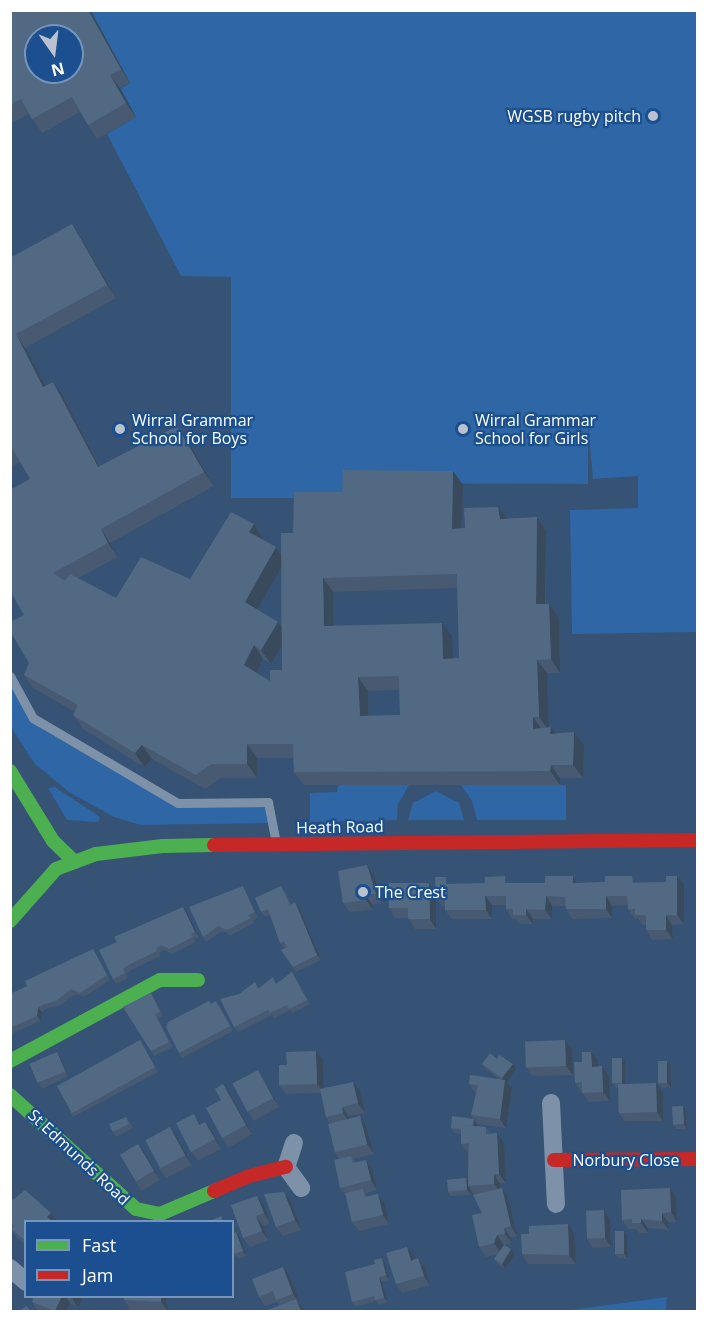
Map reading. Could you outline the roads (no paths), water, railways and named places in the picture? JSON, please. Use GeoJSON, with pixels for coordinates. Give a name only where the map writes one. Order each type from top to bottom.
{"type":"FeatureCollection","features":[{"type":"Feature","properties":{"kind":"street"},"geometry":{"type":"LineString","coordinates":[[10,771],[52,841],[75,862]]}},
{"type":"Feature","properties":{"kind":"street","name":"Heath Road"},"geometry":{"type":"LineString","coordinates":[[10,921],[56,869],[96,854],[163,846],[698,840]]}},
{"type":"Feature","properties":{"kind":"street"},"geometry":{"type":"LineString","coordinates":[[10,1061],[160,980],[198,980]]}},
{"type":"Feature","properties":{"kind":"street","name":"St Edmunds Road"},"geometry":{"type":"LineString","coordinates":[[10,1095],[136,1209],[160,1214],[249,1176],[285,1167]]}},
{"type":"Feature","properties":{"kind":"street","name":"Norbury Close"},"geometry":{"type":"LineString","coordinates":[[551,1103],[555,1204]]}},
{"type":"Feature","properties":{"kind":"street"},"geometry":{"type":"LineString","coordinates":[[294,1143],[285,1167],[301,1188]]}},
{"type":"Feature","properties":{"kind":"street","name":"Norbury Close"},"geometry":{"type":"LineString","coordinates":[[554,1160],[698,1159]]}},
{"type":"Feature","properties":{"kind":"lane"},"geometry":{"type":"LineString","coordinates":[[10,675],[33,718],[178,803],[268,802],[276,845]]}},
{"type":"Feature","properties":{"kind":"place","name":"WGSB rugby pitch"},"geometry":{"type":"Point","coordinates":[653,116]}},
{"type":"Feature","properties":{"kind":"place","name":"Wirral Grammar School for Boys"},"geometry":{"type":"Point","coordinates":[120,429]}},
{"type":"Feature","properties":{"kind":"place","name":"Wirral Grammar School for Girls"},"geometry":{"type":"Point","coordinates":[463,429]}},
{"type":"Feature","properties":{"kind":"place","name":"The Crest"},"geometry":{"type":"Point","coordinates":[363,892]}}]}
